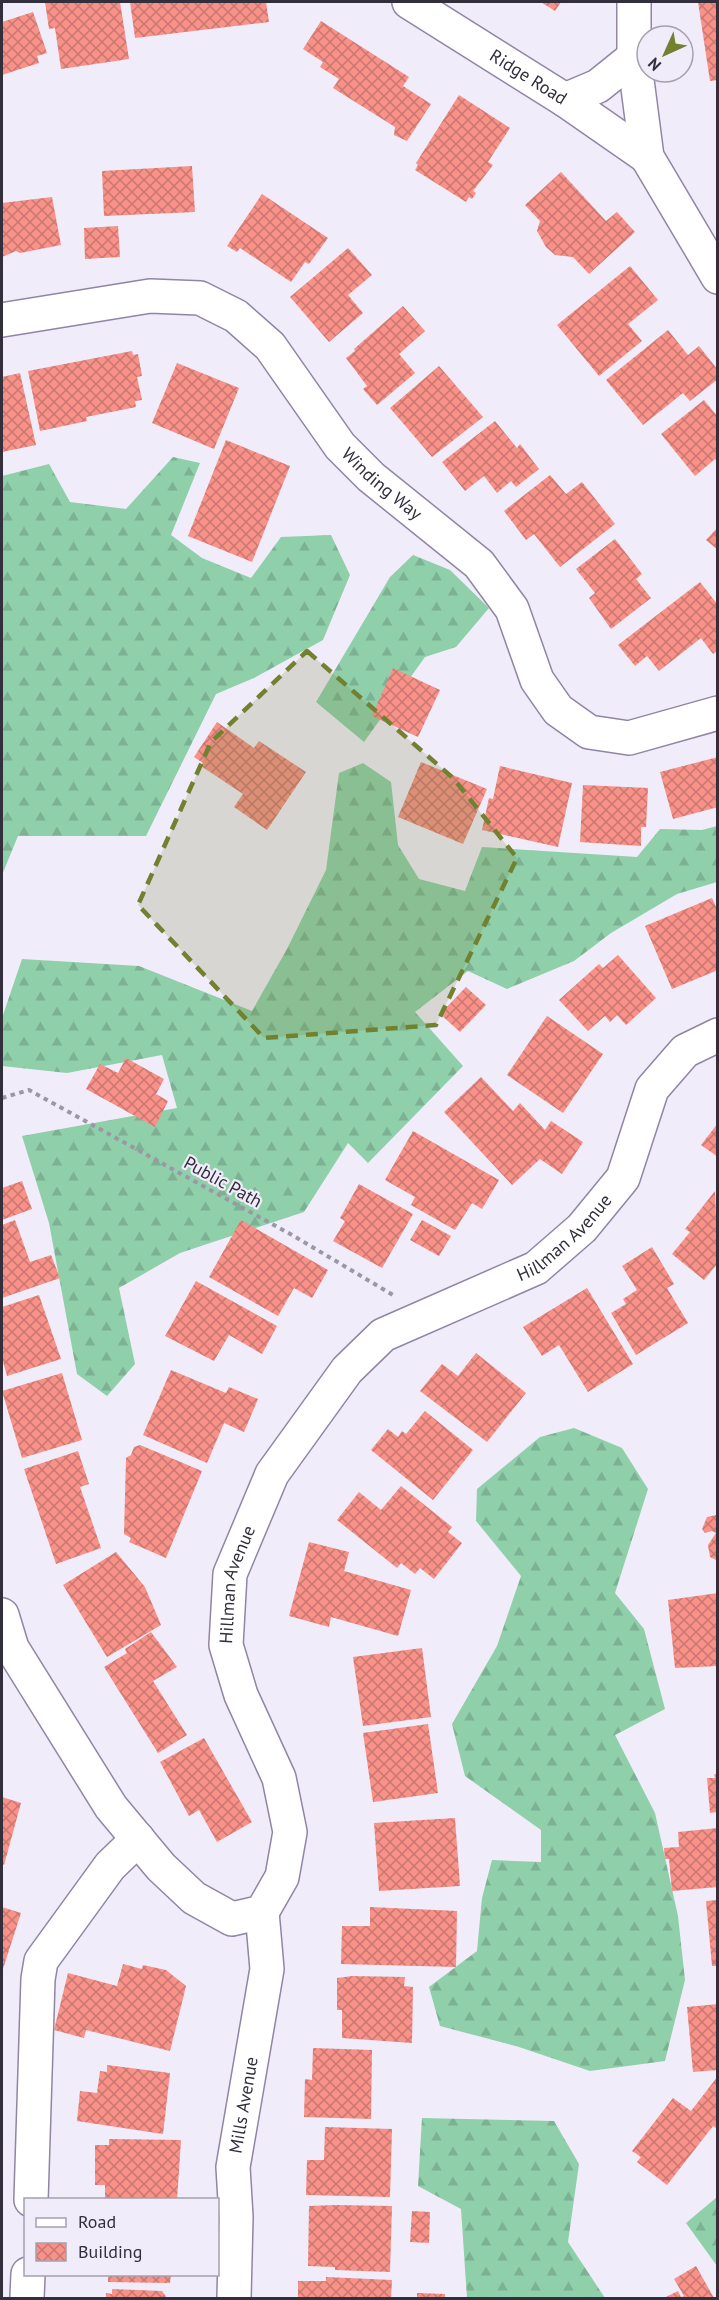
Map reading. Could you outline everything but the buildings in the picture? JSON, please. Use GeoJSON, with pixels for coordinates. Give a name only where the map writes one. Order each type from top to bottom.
{"type":"FeatureCollection","features":[{"type":"Feature","properties":{"kind":"street","name":"Ridge Road"},"geometry":{"type":"LineString","coordinates":[[409,2],[565,100],[647,157]]}},
{"type":"Feature","properties":{"kind":"street"},"geometry":{"type":"LineString","coordinates":[[634,2],[634,57],[647,157],[717,277]]}},
{"type":"Feature","properties":{"kind":"street"},"geometry":{"type":"LineString","coordinates":[[565,100],[598,86],[634,57]]}},
{"type":"Feature","properties":{"kind":"street","name":"Winding Way"},"geometry":{"type":"LineString","coordinates":[[2,320],[150,296],[200,298],[236,316],[270,346],[344,451],[371,477],[479,564],[512,609],[537,680],[558,710],[589,732],[629,738],[717,713]]}},
{"type":"Feature","properties":{"kind":"street","name":"Hillman Avenue"},"geometry":{"type":"LineString","coordinates":[[262,1912],[282,1877],[290,1832],[279,1778],[241,1695],[226,1645],[230,1574],[272,1474],[347,1370],[383,1335],[536,1268],[582,1228],[623,1178],[652,1089],[685,1051],[717,1035]]}},
{"type":"Feature","properties":{"kind":"street"},"geometry":{"type":"LineString","coordinates":[[2,1615],[12,1648],[111,1807],[161,1867],[194,1898],[232,1920],[262,1912]]}},
{"type":"Feature","properties":{"kind":"street"},"geometry":{"type":"LineString","coordinates":[[31,2198],[38,1978],[41,1961],[110,1866],[138,1839]]}},
{"type":"Feature","properties":{"kind":"street","name":"Mills Avenue"},"geometry":{"type":"LineString","coordinates":[[234,2298],[236,2217],[233,2168],[267,1969],[262,1912]]}},
{"type":"Feature","properties":{"kind":"path","name":"Public Path"},"geometry":{"type":"LineString","coordinates":[[2,1098],[29,1090],[292,1235],[428,1315]]}},
{"type":"Feature","properties":{"kind":"highlighted area"},"geometry":{"type":"Polygon","coordinates":[[[307,651],[453,778],[517,858],[436,1025],[264,1038],[138,905],[211,742],[307,651]]]}},
{"type":"Feature","properties":{"kind":"green space"},"geometry":{"type":"Polygon","coordinates":[[[173,457],[200,463],[171,535],[202,558],[251,578],[281,537],[331,535],[350,575],[323,640],[254,678],[216,694],[146,836],[18,836],[2,875],[2,476],[49,464],[70,502],[126,509],[173,457]]]}},
{"type":"Feature","properties":{"kind":"green space"},"geometry":{"type":"Polygon","coordinates":[[[413,555],[450,570],[489,608],[456,647],[425,657],[364,742],[316,702],[390,577],[413,555]]]}},
{"type":"Feature","properties":{"kind":"green space"},"geometry":{"type":"Polygon","coordinates":[[[363,763],[391,782],[398,845],[419,879],[465,891],[482,847],[637,857],[660,829],[702,830],[717,826],[717,882],[677,894],[611,933],[574,961],[507,989],[468,971],[415,1012],[463,1066],[368,1163],[348,1143],[304,1212],[180,1253],[119,1288],[135,1364],[107,1396],[77,1374],[49,1223],[22,1136],[177,1108],[162,1055],[67,1073],[2,1066],[2,1018],[22,959],[139,966],[252,1011],[287,949],[326,870],[339,773],[363,763]]]}},
{"type":"Feature","properties":{"kind":"green space"},"geometry":{"type":"Polygon","coordinates":[[[574,1428],[622,1448],[648,1489],[615,1593],[644,1629],[665,1709],[615,1735],[655,1813],[678,1916],[685,1980],[665,2061],[590,2071],[519,2047],[440,2026],[429,1987],[477,1951],[482,1898],[492,1860],[541,1862],[541,1830],[465,1776],[452,1724],[497,1646],[521,1576],[476,1521],[477,1489],[540,1437],[574,1428]]]}},
{"type":"Feature","properties":{"kind":"green space"},"geometry":{"type":"Polygon","coordinates":[[[422,2118],[554,2121],[579,2164],[568,2242],[605,2298],[467,2298],[461,2209],[418,2186],[422,2118]]]}},
{"type":"Feature","properties":{"kind":"green space"},"geometry":{"type":"Polygon","coordinates":[[[717,2197],[717,2266],[686,2223],[717,2197]]]}}]}
